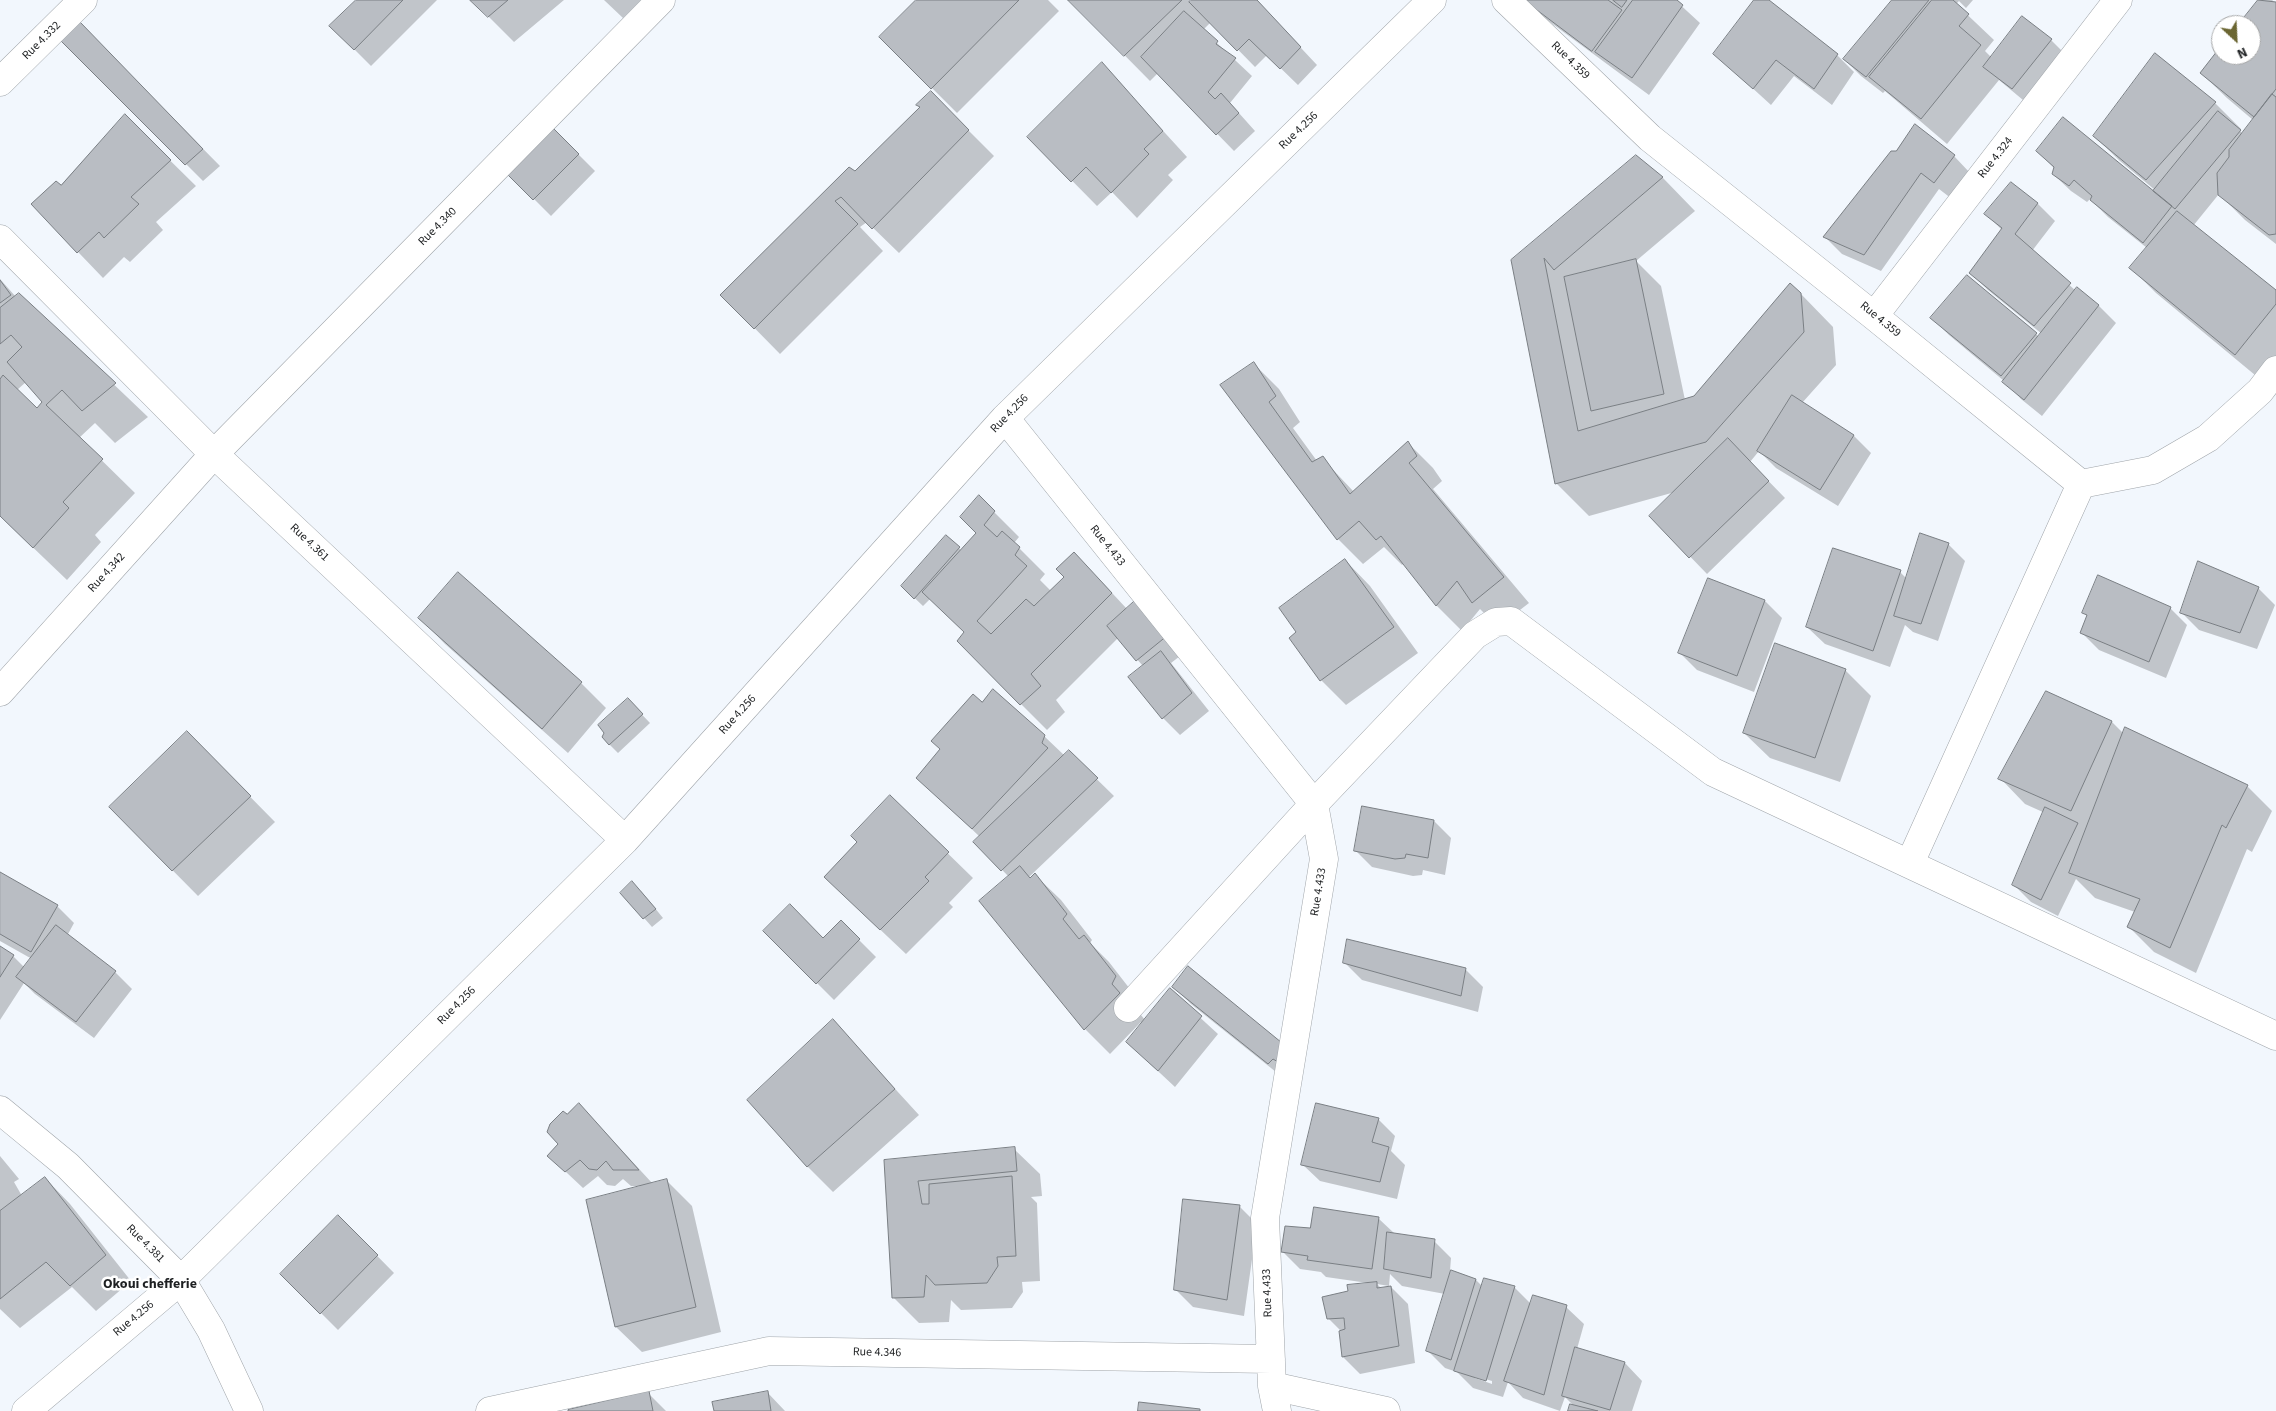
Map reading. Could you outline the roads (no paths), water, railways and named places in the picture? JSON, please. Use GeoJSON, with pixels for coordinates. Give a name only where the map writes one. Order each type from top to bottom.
{"type":"FeatureCollection","features":[{"type":"Feature","properties":{"kind":"street","name":"Rue 4.332"},"geometry":{"type":"LineString","coordinates":[[0,82],[83,0]]}},
{"type":"Feature","properties":{"kind":"street","name":"Rue 4.340"},"geometry":{"type":"LineString","coordinates":[[214,454],[661,0]]}},
{"type":"Feature","properties":{"kind":"street","name":"Rue 4.256"},"geometry":{"type":"LineString","coordinates":[[26,1411],[181,1280],[625,840],[1005,418],[1432,0]]}},
{"type":"Feature","properties":{"kind":"street","name":"Rue 4.359"},"geometry":{"type":"LineString","coordinates":[[1506,0],[1650,138],[2081,484]]}},
{"type":"Feature","properties":{"kind":"street","name":"Rue 4.324"},"geometry":{"type":"LineString","coordinates":[[1874,316],[2118,0]]}},
{"type":"Feature","properties":{"kind":"street","name":"Rue 4.361"},"geometry":{"type":"LineString","coordinates":[[0,239],[214,454],[625,840]]}},
{"type":"Feature","properties":{"kind":"street"},"geometry":{"type":"LineString","coordinates":[[1910,863],[2081,484],[2153,470],[2208,438],[2260,391],[2276,370]]}},
{"type":"Feature","properties":{"kind":"street","name":"Rue 4.433"},"geometry":{"type":"LineString","coordinates":[[1005,418],[1314,804],[1324,859],[1265,1218],[1270,1359],[1275,1398]]}},
{"type":"Feature","properties":{"kind":"street","name":"Rue 4.342"},"geometry":{"type":"LineString","coordinates":[[0,692],[214,454]]}},
{"type":"Feature","properties":{"kind":"street"},"geometry":{"type":"LineString","coordinates":[[1128,1008],[1314,804],[1475,635],[1496,622],[1511,621],[1713,772],[2276,1036]]}},
{"type":"Feature","properties":{"kind":"street","name":"Rue 4.381"},"geometry":{"type":"LineString","coordinates":[[0,1110],[68,1166],[181,1280],[211,1330],[249,1411]]}},
{"type":"Feature","properties":{"kind":"street","name":"Rue 4.346"},"geometry":{"type":"LineString","coordinates":[[490,1411],[769,1351],[1270,1359]]}},
{"type":"Feature","properties":{"kind":"street"},"geometry":{"type":"LineString","coordinates":[[1275,1398],[1386,1411]]}},
{"type":"Feature","properties":{"kind":"district","name":"Okoui chefferie"},"geometry":{"type":"Point","coordinates":[150,1285]}}]}
